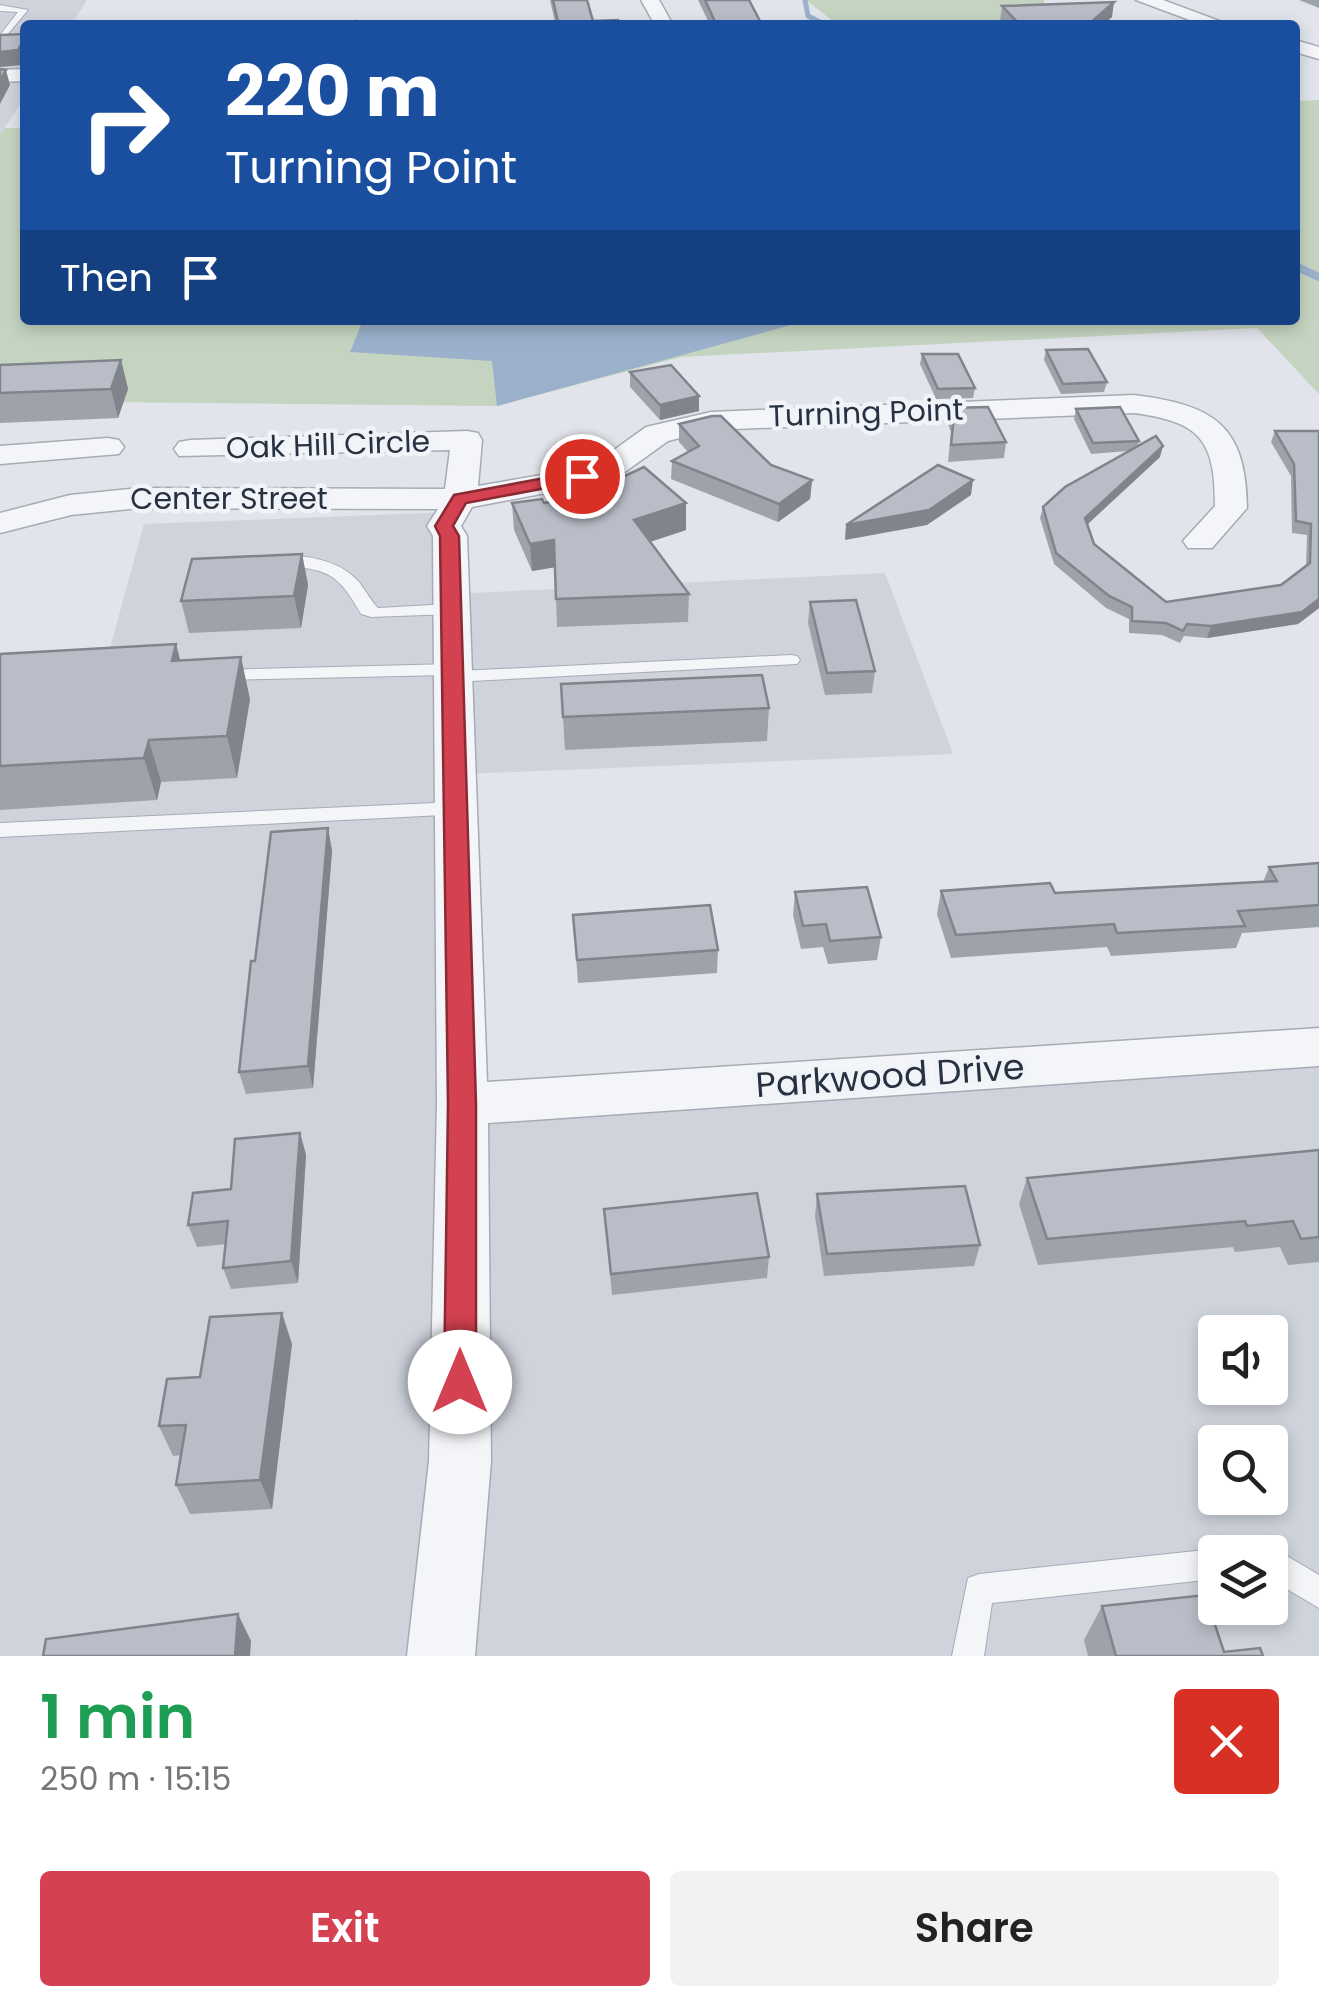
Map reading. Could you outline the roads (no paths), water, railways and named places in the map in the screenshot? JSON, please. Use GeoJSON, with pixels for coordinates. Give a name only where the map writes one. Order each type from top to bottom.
{"type":"FeatureCollection","features":[{"type":"Feature","properties":{"kind":"street"},"geometry":{"type":"LineString","coordinates":[[1145,0],[1191,20]]}},
{"type":"Feature","properties":{"kind":"street"},"geometry":{"type":"LineString","coordinates":[[1199,20],[1225,5]]}},
{"type":"Feature","properties":{"kind":"street","name":"Turning Point"},"geometry":{"type":"LineString","coordinates":[[460,498],[611,467],[657,434],[678,427],[754,417],[837,428],[1134,404],[1174,408],[1207,422],[1220,441],[1232,476],[1231,508],[1200,541]]}},
{"type":"Feature","properties":{"kind":"street","name":"Oak Hill Circle"},"geometry":{"type":"LineString","coordinates":[[190,449],[466,440],[460,498]]}},
{"type":"Feature","properties":{"kind":"street"},"geometry":{"type":"LineString","coordinates":[[0,455],[108,447]]}},
{"type":"Feature","properties":{"kind":"street","name":"Center Street"},"geometry":{"type":"LineString","coordinates":[[0,523],[70,506],[140,498],[460,498]]}},
{"type":"Feature","properties":{"kind":"street"},"geometry":{"type":"LineString","coordinates":[[441,1656],[460,1461],[462,1104],[450,536],[444,526],[460,498]]}},
{"type":"Feature","properties":{"kind":"street","name":"Parkwood Drive"},"geometry":{"type":"LineString","coordinates":[[462,1104],[1319,1047]]}},
{"type":"Feature","properties":{"kind":"lane"},"geometry":{"type":"LineString","coordinates":[[0,8],[24,10],[1,38]]}},
{"type":"Feature","properties":{"kind":"lane"},"geometry":{"type":"LineString","coordinates":[[0,21],[16,21]]}},
{"type":"Feature","properties":{"kind":"lane"},"geometry":{"type":"LineString","coordinates":[[1,38],[17,38]]}},
{"type":"Feature","properties":{"kind":"lane"},"geometry":{"type":"LineString","coordinates":[[263,560],[312,559],[323,563],[364,601],[368,610],[377,613],[451,608]]}},
{"type":"Feature","properties":{"kind":"lane"},"geometry":{"type":"LineString","coordinates":[[199,676],[453,673],[791,660]]}},
{"type":"Feature","properties":{"kind":"lane"},"geometry":{"type":"LineString","coordinates":[[0,830],[456,809]]}},
{"type":"Feature","properties":{"kind":"lane"},"geometry":{"type":"LineString","coordinates":[[968,1656],[979,1589],[1198,1566]]}},
{"type":"Feature","properties":{"kind":"lane"},"geometry":{"type":"LineString","coordinates":[[1288,1573],[1319,1593]]}},
{"type":"Feature","properties":{"kind":"water"},"geometry":{"type":"Polygon","coordinates":[[[361,325],[791,325],[497,406],[492,361],[350,352],[361,325]]]}},
{"type":"Feature","properties":{"kind":"waterway"},"geometry":{"type":"LineString","coordinates":[[805,0],[808,16],[816,20]]}},
{"type":"Feature","properties":{"kind":"waterway"},"geometry":{"type":"LineString","coordinates":[[1300,268],[1319,277]]}}]}
